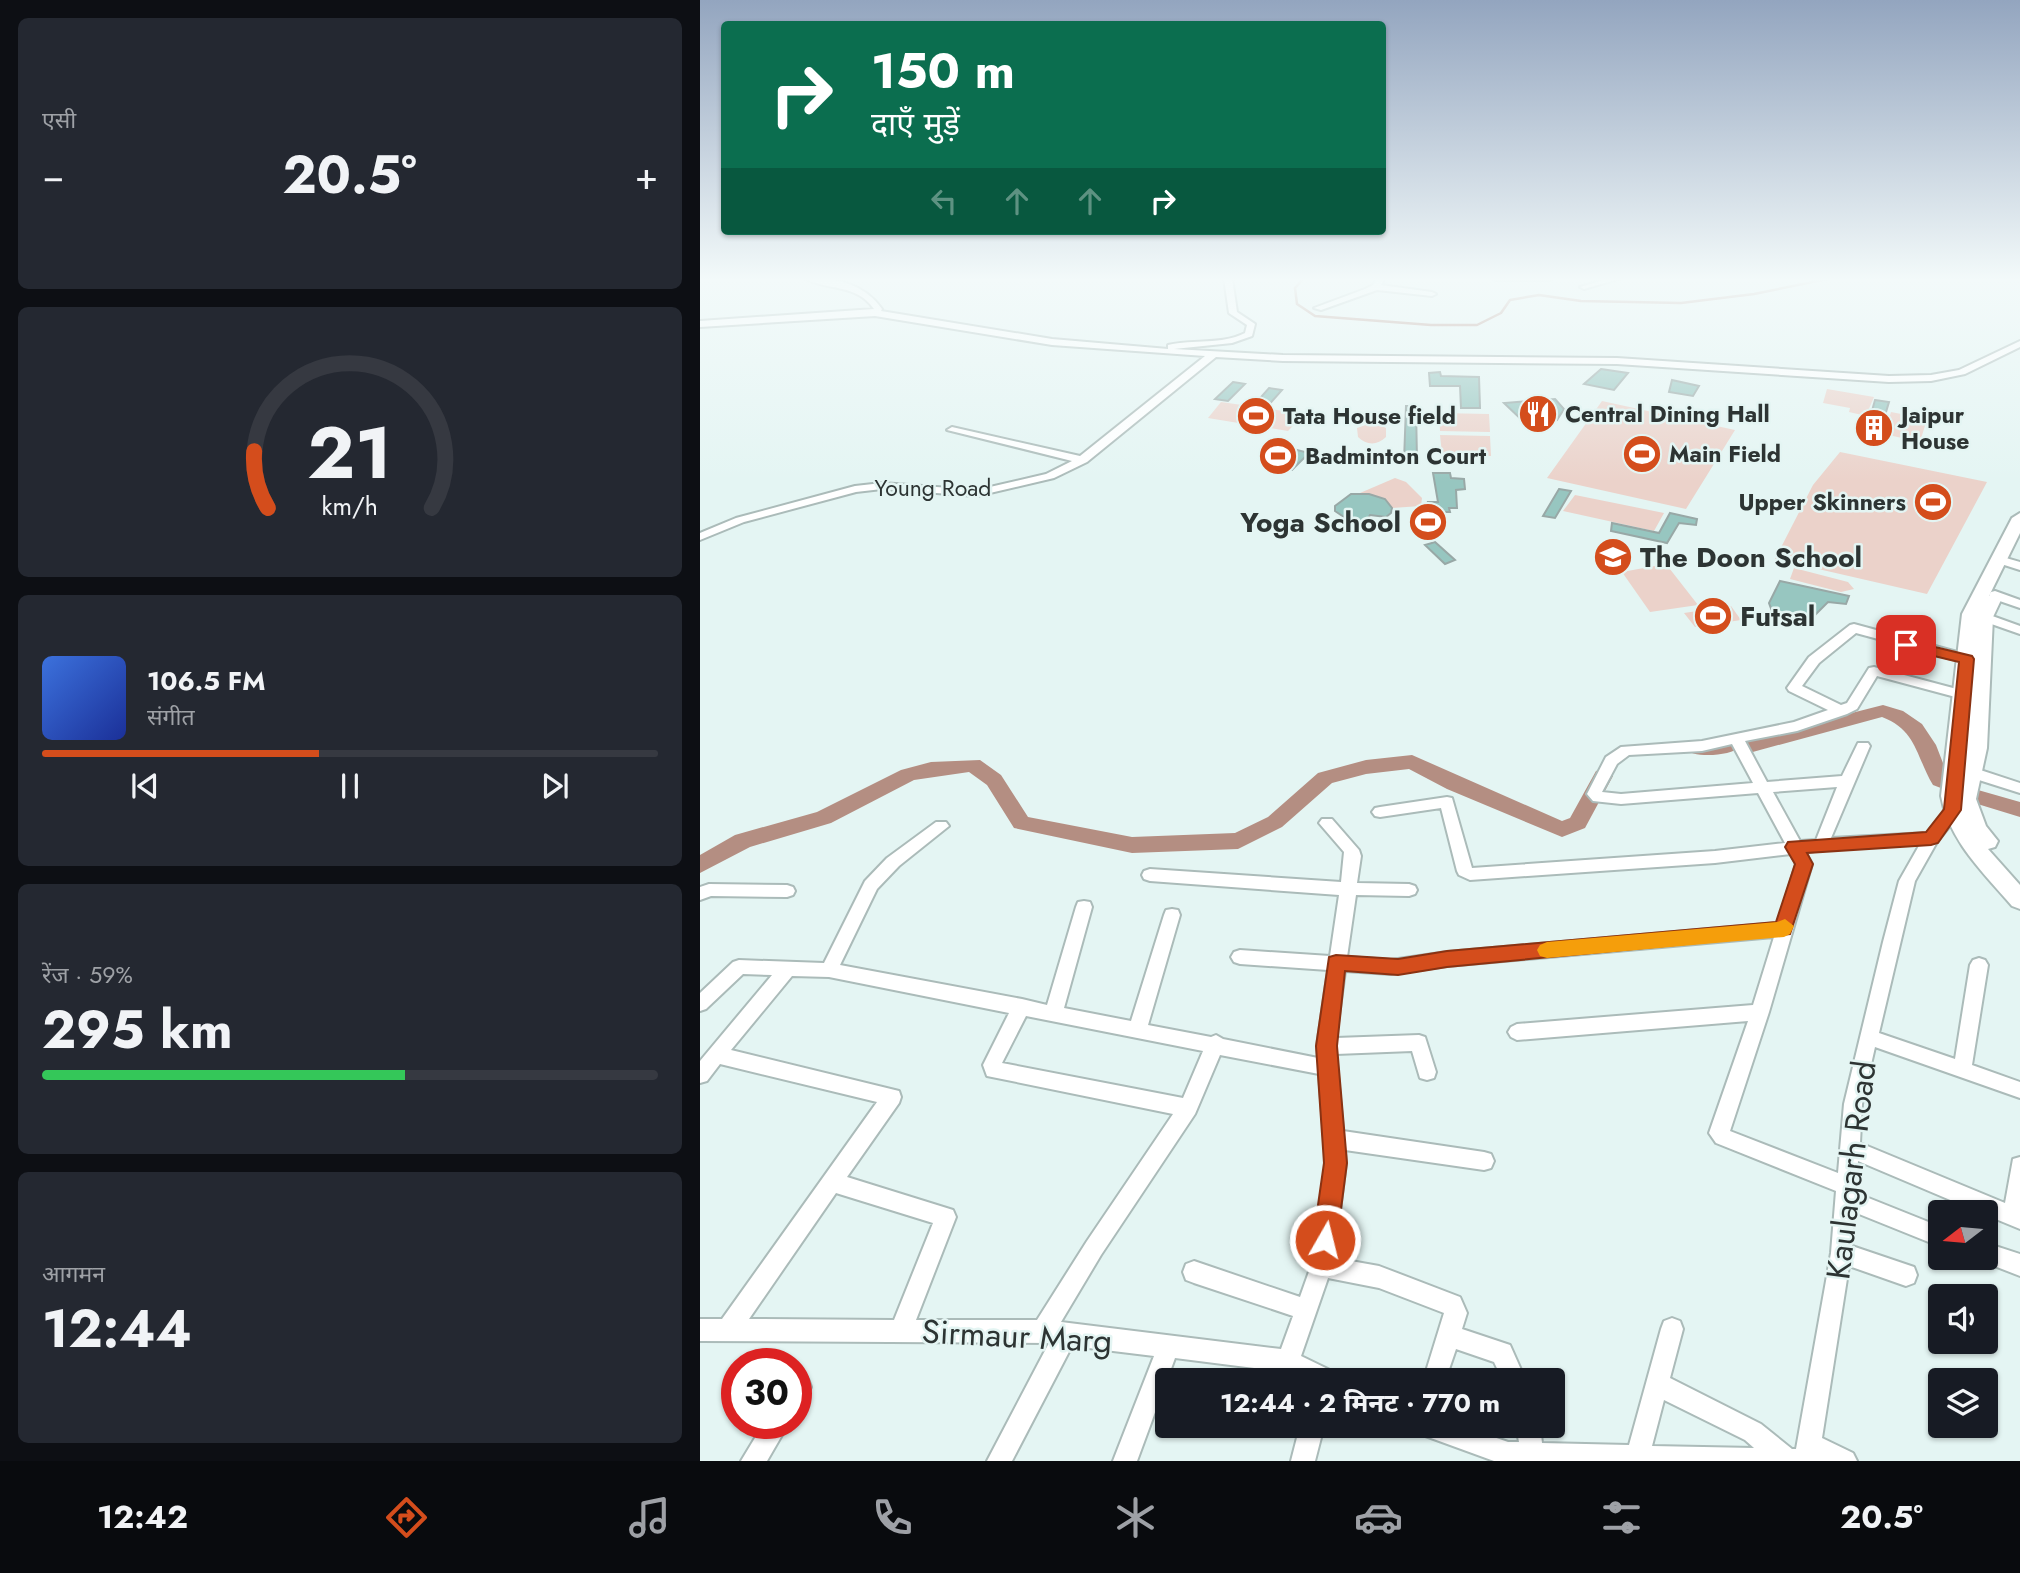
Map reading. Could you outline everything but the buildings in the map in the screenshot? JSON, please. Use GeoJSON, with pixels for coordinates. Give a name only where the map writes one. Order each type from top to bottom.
{"type":"FeatureCollection","features":[{"type":"Feature","properties":{"kind":"main road"},"geometry":{"type":"LineString","coordinates":[[1963,770],[1977,748],[1984,617],[2010,563],[2020,518]]}},
{"type":"Feature","properties":{"kind":"main road"},"geometry":{"type":"LineString","coordinates":[[2020,547],[1971,614],[1963,695],[1961,802],[1967,835],[2020,900]]}},
{"type":"Feature","properties":{"kind":"main road"},"geometry":{"type":"LineString","coordinates":[[1961,802],[1977,829],[2020,883]]}},
{"type":"Feature","properties":{"kind":"street"},"geometry":{"type":"LineString","coordinates":[[1108,346],[1283,358],[1641,362],[1889,379],[1955,374],[2015,346]]}},
{"type":"Feature","properties":{"kind":"street"},"geometry":{"type":"LineString","coordinates":[[1164,350],[1175,346]]}},
{"type":"Feature","properties":{"kind":"street","name":"Young Road"},"geometry":{"type":"LineString","coordinates":[[700,537],[740,520],[855,489],[882,486],[955,494],[996,491],[1050,476],[1083,460],[1215,353]]}},
{"type":"Feature","properties":{"kind":"street"},"geometry":{"type":"LineString","coordinates":[[953,430],[1083,460]]}},
{"type":"Feature","properties":{"kind":"street"},"geometry":{"type":"LineString","coordinates":[[1995,595],[2020,604]]}},
{"type":"Feature","properties":{"kind":"street"},"geometry":{"type":"LineString","coordinates":[[1984,617],[2020,630]]}},
{"type":"Feature","properties":{"kind":"street"},"geometry":{"type":"LineString","coordinates":[[1842,711],[1794,688],[1814,660],[1854,628],[1967,659]]}},
{"type":"Feature","properties":{"kind":"street"},"geometry":{"type":"LineString","coordinates":[[1847,781],[1621,799],[1598,797],[1594,792],[1614,757],[1626,750],[1702,746],[1797,726],[1842,711],[1856,702],[1874,671],[1963,695]]}},
{"type":"Feature","properties":{"kind":"street"},"geometry":{"type":"LineString","coordinates":[[1736,738],[1804,864],[1760,1012],[1719,1132],[1723,1137],[1928,1231]]}},
{"type":"Feature","properties":{"kind":"street"},"geometry":{"type":"LineString","coordinates":[[1822,844],[1827,826],[1863,746]]}},
{"type":"Feature","properties":{"kind":"street"},"geometry":{"type":"LineString","coordinates":[[1963,770],[2020,788]]}},
{"type":"Feature","properties":{"kind":"street","name":"Kaulagarh Road"},"geometry":{"type":"LineString","coordinates":[[1802,1456],[1842,1253],[1853,1104],[1869,1037],[1907,881],[1931,838],[1961,802]]}},
{"type":"Feature","properties":{"kind":"street"},"geometry":{"type":"LineString","coordinates":[[1380,812],[1447,803],[1465,871],[1470,874],[1715,857],[1822,844],[1931,838]]}},
{"type":"Feature","properties":{"kind":"street"},"geometry":{"type":"LineString","coordinates":[[1288,1361],[1322,1266],[1336,1163],[1326,1046],[1353,853],[1327,823]]}},
{"type":"Feature","properties":{"kind":"street"},"geometry":{"type":"LineString","coordinates":[[829,970],[871,885],[881,872],[941,826]]}},
{"type":"Feature","properties":{"kind":"street"},"geometry":{"type":"LineString","coordinates":[[1150,875],[1347,890],[1409,890]]}},
{"type":"Feature","properties":{"kind":"street"},"geometry":{"type":"LineString","coordinates":[[700,894],[709,890],[787,891]]}},
{"type":"Feature","properties":{"kind":"street"},"geometry":{"type":"LineString","coordinates":[[1054,1012],[1084,907]]}},
{"type":"Feature","properties":{"kind":"street"},"geometry":{"type":"LineString","coordinates":[[1138,1028],[1172,915]]}},
{"type":"Feature","properties":{"kind":"street"},"geometry":{"type":"LineString","coordinates":[[1240,957],[1398,967],[1447,959],[1784,929]]}},
{"type":"Feature","properties":{"kind":"street"},"geometry":{"type":"LineString","coordinates":[[1962,1070],[1979,965]]}},
{"type":"Feature","properties":{"kind":"street"},"geometry":{"type":"LineString","coordinates":[[700,1004],[736,968],[829,970],[1216,1043],[1329,1068]]}},
{"type":"Feature","properties":{"kind":"street"},"geometry":{"type":"LineString","coordinates":[[700,1075],[788,968]]}},
{"type":"Feature","properties":{"kind":"street"},"geometry":{"type":"LineString","coordinates":[[1022,1006],[992,1065],[994,1070],[1188,1108]]}},
{"type":"Feature","properties":{"kind":"street"},"geometry":{"type":"LineString","coordinates":[[1517,1032],[1760,1012]]}},
{"type":"Feature","properties":{"kind":"street"},"geometry":{"type":"LineString","coordinates":[[1869,1037],[2020,1090]]}},
{"type":"Feature","properties":{"kind":"street"},"geometry":{"type":"LineString","coordinates":[[1043,1331],[1094,1248],[1188,1108],[1216,1043]]}},
{"type":"Feature","properties":{"kind":"street"},"geometry":{"type":"LineString","coordinates":[[1326,1046],[1419,1043],[1427,1072]]}},
{"type":"Feature","properties":{"kind":"street"},"geometry":{"type":"LineString","coordinates":[[717,1055],[891,1094],[892,1100],[727,1330]]}},
{"type":"Feature","properties":{"kind":"street"},"geometry":{"type":"LineString","coordinates":[[1334,1139],[1484,1161]]}},
{"type":"Feature","properties":{"kind":"street"},"geometry":{"type":"LineString","coordinates":[[1850,1148],[2017,1217],[2020,1166]]}},
{"type":"Feature","properties":{"kind":"street"},"geometry":{"type":"LineString","coordinates":[[831,1182],[946,1217],[900,1331]]}},
{"type":"Feature","properties":{"kind":"street"},"geometry":{"type":"LineString","coordinates":[[1842,1253],[1906,1275]]}},
{"type":"Feature","properties":{"kind":"street"},"geometry":{"type":"LineString","coordinates":[[1998,1257],[2020,1265]]}},
{"type":"Feature","properties":{"kind":"street"},"geometry":{"type":"LineString","coordinates":[[1322,1266],[1379,1277],[1452,1305],[1456,1313],[1438,1368]]}},
{"type":"Feature","properties":{"kind":"street"},"geometry":{"type":"LineString","coordinates":[[1194,1272],[1307,1310]]}},
{"type":"Feature","properties":{"kind":"street"},"geometry":{"type":"LineString","coordinates":[[1637,1457],[1672,1329]]}},
{"type":"Feature","properties":{"kind":"street","name":"Sirmaur Marg"},"geometry":{"type":"LineString","coordinates":[[700,1330],[1043,1331],[1288,1361],[1302,1368]]}},
{"type":"Feature","properties":{"kind":"street"},"geometry":{"type":"LineString","coordinates":[[999,1461],[1066,1334]]}},
{"type":"Feature","properties":{"kind":"street"},"geometry":{"type":"LineString","coordinates":[[1447,1335],[1502,1353],[1509,1368]]}},
{"type":"Feature","properties":{"kind":"street"},"geometry":{"type":"LineString","coordinates":[[1125,1461],[1168,1346]]}},
{"type":"Feature","properties":{"kind":"street"},"geometry":{"type":"LineString","coordinates":[[1657,1384],[1802,1456]]}},
{"type":"Feature","properties":{"kind":"street"},"geometry":{"type":"LineString","coordinates":[[1303,1461],[1309,1438]]}},
{"type":"Feature","properties":{"kind":"street"},"geometry":{"type":"LineString","coordinates":[[1456,1438],[1502,1458],[1802,1456],[1845,1461]]}},
{"type":"Feature","properties":{"kind":"street"},"geometry":{"type":"LineString","coordinates":[[1535,1438],[1547,1457]]}},
{"type":"Feature","properties":{"kind":"street"},"geometry":{"type":"LineString","coordinates":[[753,1461],[767,1439]]}},
{"type":"Feature","properties":{"kind":"shaded area"},"geometry":{"type":"Polygon","coordinates":[[[1827,389],[1874,397],[1868,411],[1864,410],[1862,415],[1849,412],[1850,408],[1823,403],[1827,389]]]}},
{"type":"Feature","properties":{"kind":"shaded area","name":"Main Field"},"geometry":{"type":"Polygon","coordinates":[[[1602,401],[1735,430],[1686,509],[1547,478],[1602,401]]]}},
{"type":"Feature","properties":{"kind":"shaded area","name":"Tata House field"},"geometry":{"type":"Polygon","coordinates":[[[1221,402],[1304,414],[1288,431],[1208,418],[1221,402]]]}},
{"type":"Feature","properties":{"kind":"shaded area"},"geometry":{"type":"Polygon","coordinates":[[[1891,412],[1927,419],[1920,442],[1884,434],[1891,412]]]}},
{"type":"Feature","properties":{"kind":"shaded area"},"geometry":{"type":"Polygon","coordinates":[[[1439,413],[1489,414],[1490,432],[1440,431],[1439,413]]]}},
{"type":"Feature","properties":{"kind":"shaded area"},"geometry":{"type":"Polygon","coordinates":[[[1374,422],[1386,428],[1386,437],[1379,442],[1364,442],[1358,437],[1357,428],[1374,422]]]}},
{"type":"Feature","properties":{"kind":"shaded area"},"geometry":{"type":"Polygon","coordinates":[[[1440,435],[1490,436],[1491,456],[1442,454],[1440,435]]]}},
{"type":"Feature","properties":{"kind":"shaded area"},"geometry":{"type":"Polygon","coordinates":[[[1840,452],[1987,482],[1927,594],[1775,559],[1813,485],[1840,452]]]}},
{"type":"Feature","properties":{"kind":"shaded area"},"geometry":{"type":"Polygon","coordinates":[[[1395,478],[1406,482],[1422,498],[1421,506],[1392,508],[1385,499],[1360,493],[1395,478]]]}},
{"type":"Feature","properties":{"kind":"shaded area"},"geometry":{"type":"Polygon","coordinates":[[[1575,495],[1664,513],[1654,531],[1563,511],[1575,495]]]}},
{"type":"Feature","properties":{"kind":"shaded area"},"geometry":{"type":"Polygon","coordinates":[[[1666,564],[1698,605],[1650,612],[1622,572],[1666,564]]]}},
{"type":"Feature","properties":{"kind":"shaded area"},"geometry":{"type":"Polygon","coordinates":[[[1794,568],[1848,582],[1854,589],[1841,592],[1790,579],[1794,568]]]}},
{"type":"Feature","properties":{"kind":"shaded area","name":"Futsal"},"geometry":{"type":"Polygon","coordinates":[[[1731,606],[1741,620],[1695,627],[1684,613],[1731,606]]]}},
{"type":"Feature","properties":{"kind":"waterway"},"geometry":{"type":"LineString","coordinates":[[1749,746],[1883,711],[1897,716],[1915,728],[1927,745],[1940,780],[1946,783]]}},
{"type":"Feature","properties":{"kind":"waterway"},"geometry":{"type":"LineString","coordinates":[[1694,748],[1731,746]]}},
{"type":"Feature","properties":{"kind":"waterway"},"geometry":{"type":"LineString","coordinates":[[700,865],[743,841],[824,818],[908,775],[931,769],[973,765],[994,780],[1021,823],[1132,845],[1238,841],[1275,822],[1325,778],[1366,767],[1412,762],[1454,784],[1562,829],[1578,823],[1603,776]]}},
{"type":"Feature","properties":{"kind":"waterway"},"geometry":{"type":"LineString","coordinates":[[1978,797],[2020,810]]}},
{"type":"Feature","properties":{"kind":"slow traffic"},"geometry":{"type":"LineString","coordinates":[[1547,950],[1784,929],[1785,926]]}},
{"type":"Feature","properties":{"kind":"place","name":"Central Dining Hall"},"geometry":{"type":"Point","coordinates":[1538,414]}},
{"type":"Feature","properties":{"kind":"place","name":"Tata House field"},"geometry":{"type":"Point","coordinates":[1256,416]}},
{"type":"Feature","properties":{"kind":"place","name":"Jaipur House"},"geometry":{"type":"Point","coordinates":[1874,428]}},
{"type":"Feature","properties":{"kind":"place","name":"Main Field"},"geometry":{"type":"Point","coordinates":[1642,454]}},
{"type":"Feature","properties":{"kind":"place","name":"Badminton Court"},"geometry":{"type":"Point","coordinates":[1278,456]}},
{"type":"Feature","properties":{"kind":"place","name":"Upper Skinners"},"geometry":{"type":"Point","coordinates":[1933,502]}},
{"type":"Feature","properties":{"kind":"place","name":"Yoga School"},"geometry":{"type":"Point","coordinates":[1428,522]}},
{"type":"Feature","properties":{"kind":"place","name":"The Doon School"},"geometry":{"type":"Point","coordinates":[1613,557]}},
{"type":"Feature","properties":{"kind":"place","name":"Futsal"},"geometry":{"type":"Point","coordinates":[1713,616]}},
{"type":"Feature","properties":{"kind":"route"},"geometry":{"type":"LineString","coordinates":[[1325,1240],[1336,1163],[1326,1046],[1336,962],[1398,967],[1447,959],[1784,929],[1804,864],[1794,847],[1931,838],[1952,810],[1951,796],[1967,659],[1906,645]]}}]}
